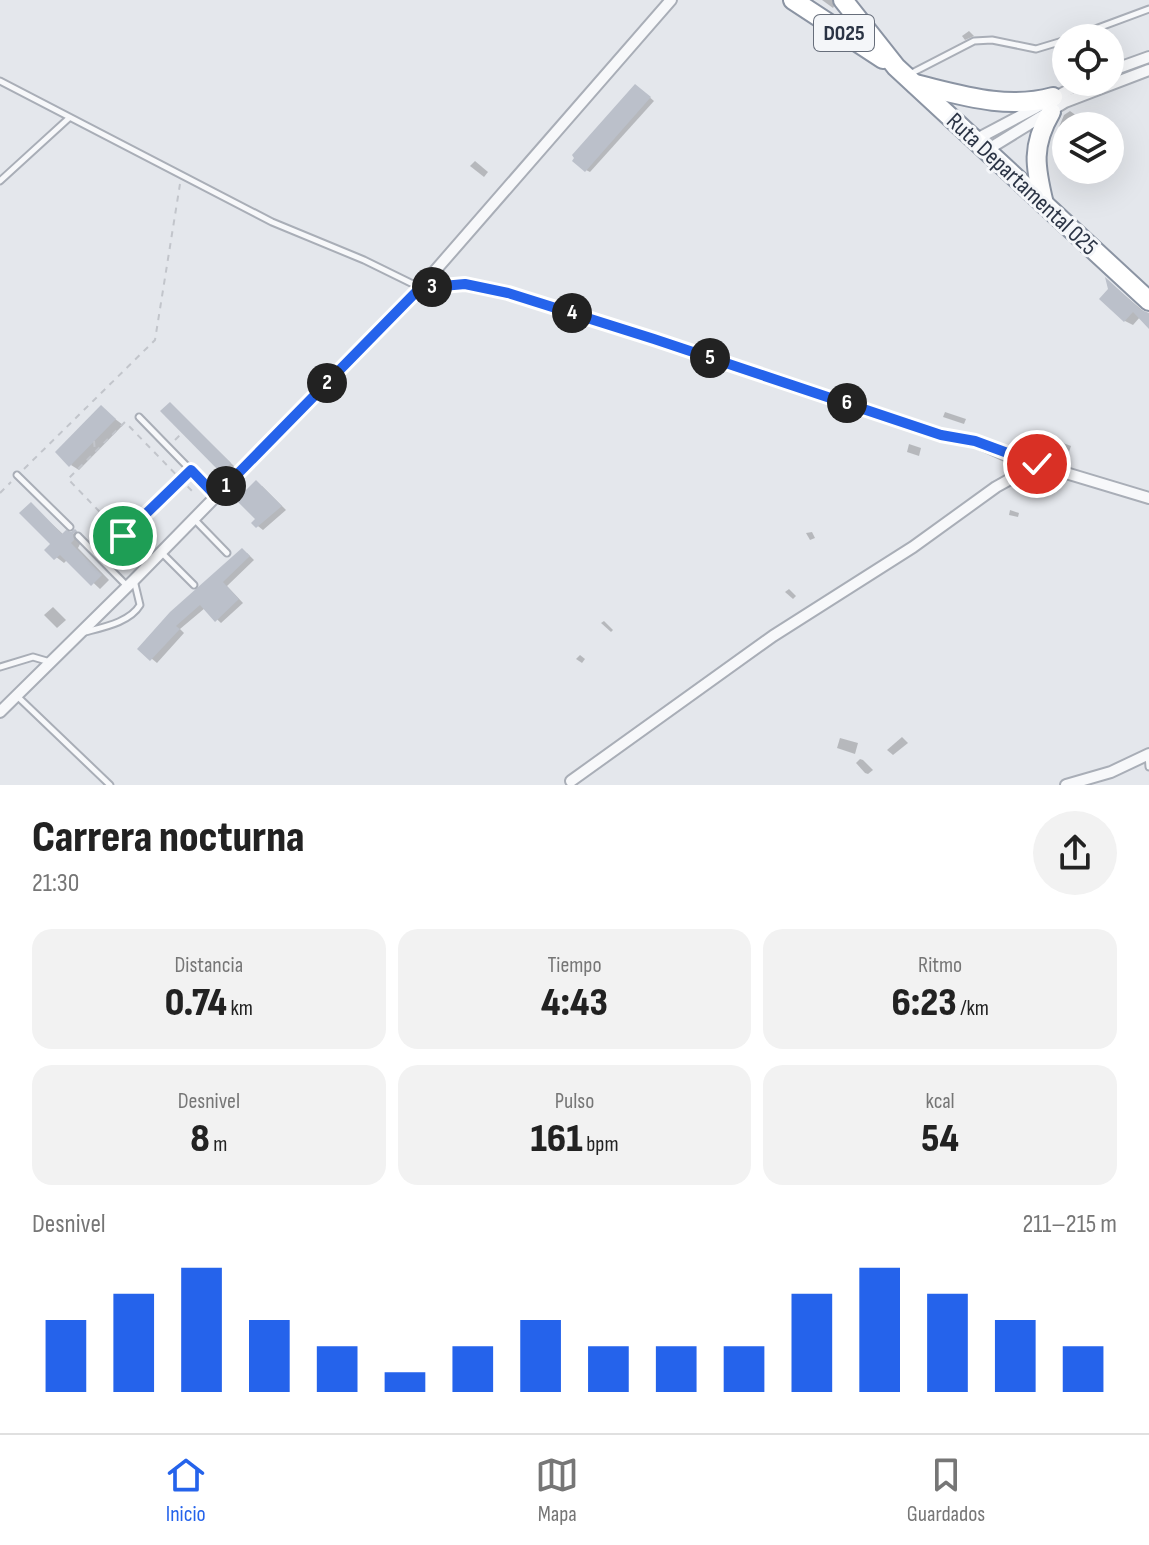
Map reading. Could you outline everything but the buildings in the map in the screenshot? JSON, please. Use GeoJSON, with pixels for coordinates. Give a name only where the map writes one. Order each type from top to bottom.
{"type":"FeatureCollection","features":[{"type":"Feature","properties":{"kind":"highway","name":"Ruta Departamental 025"},"geometry":{"type":"LineString","coordinates":[[793,0],[905,75]]}},
{"type":"Feature","properties":{"kind":"highway","name":"Ruta Departamental 025"},"geometry":{"type":"LineString","coordinates":[[843,0],[905,75],[1149,301]]}},
{"type":"Feature","properties":{"kind":"highway"},"geometry":{"type":"LineString","coordinates":[[905,75],[984,101],[1052,104],[1036,144],[1038,178],[1044,204]]}},
{"type":"Feature","properties":{"kind":"street"},"geometry":{"type":"LineString","coordinates":[[0,712],[420,288],[671,0]]}},
{"type":"Feature","properties":{"kind":"street"},"geometry":{"type":"LineString","coordinates":[[1124,66],[1149,57]]}},
{"type":"Feature","properties":{"kind":"street"},"geometry":{"type":"LineString","coordinates":[[1052,104],[1149,70]]}},
{"type":"Feature","properties":{"kind":"street"},"geometry":{"type":"LineString","coordinates":[[981,145],[1016,130],[1064,96]]}},
{"type":"Feature","properties":{"kind":"street"},"geometry":{"type":"LineString","coordinates":[[420,288],[465,284],[520,297],[941,435],[975,441],[1037,464],[1149,498]]}},
{"type":"Feature","properties":{"kind":"street"},"geometry":{"type":"LineString","coordinates":[[568,783],[773,636],[913,547],[996,487],[1037,464]]}},
{"type":"Feature","properties":{"kind":"street"},"geometry":{"type":"LineString","coordinates":[[1066,785],[1111,772],[1148,754]]}},
{"type":"Feature","properties":{"kind":"lane"},"geometry":{"type":"LineString","coordinates":[[1108,24],[1149,9]]}},
{"type":"Feature","properties":{"kind":"lane"},"geometry":{"type":"LineString","coordinates":[[905,75],[974,41],[992,40],[1036,49],[1052,44]]}},
{"type":"Feature","properties":{"kind":"lane"},"geometry":{"type":"LineString","coordinates":[[0,81],[272,222],[364,260],[420,288]]}},
{"type":"Feature","properties":{"kind":"lane"},"geometry":{"type":"LineString","coordinates":[[0,181],[69,118]]}},
{"type":"Feature","properties":{"kind":"lane"},"geometry":{"type":"LineString","coordinates":[[139,417],[216,496]]}},
{"type":"Feature","properties":{"kind":"lane"},"geometry":{"type":"LineString","coordinates":[[17,475],[70,527]]}},
{"type":"Feature","properties":{"kind":"lane"},"geometry":{"type":"LineString","coordinates":[[194,519],[227,553]]}},
{"type":"Feature","properties":{"kind":"lane"},"geometry":{"type":"LineString","coordinates":[[78,536],[131,583],[140,605],[135,613],[107,626],[81,633]]}},
{"type":"Feature","properties":{"kind":"lane"},"geometry":{"type":"LineString","coordinates":[[161,552],[194,585]]}},
{"type":"Feature","properties":{"kind":"lane"},"geometry":{"type":"LineString","coordinates":[[0,667],[33,657],[51,662]]}},
{"type":"Feature","properties":{"kind":"lane"},"geometry":{"type":"LineString","coordinates":[[17,696],[110,785]]}},
{"type":"Feature","properties":{"kind":"lane"},"geometry":{"type":"LineString","coordinates":[[1148,754],[1149,767]]}},
{"type":"Feature","properties":{"kind":"path"},"geometry":{"type":"LineString","coordinates":[[0,493],[155,340],[182,175]]}},
{"type":"Feature","properties":{"kind":"path"},"geometry":{"type":"LineString","coordinates":[[191,470],[181,480],[123,536],[68,479],[125,422],[181,480],[193,492]]}},
{"type":"Feature","properties":{"kind":"path"},"geometry":{"type":"LineString","coordinates":[[169,447],[182,433]]}},
{"type":"Feature","properties":{"kind":"path"},"geometry":{"type":"LineString","coordinates":[[94,441],[95,452]]}},
{"type":"Feature","properties":{"kind":"route"},"geometry":{"type":"LineString","coordinates":[[123,536],[191,470],[216,496],[420,288],[465,284],[546,304],[941,435],[975,441],[1037,464]]}}]}
